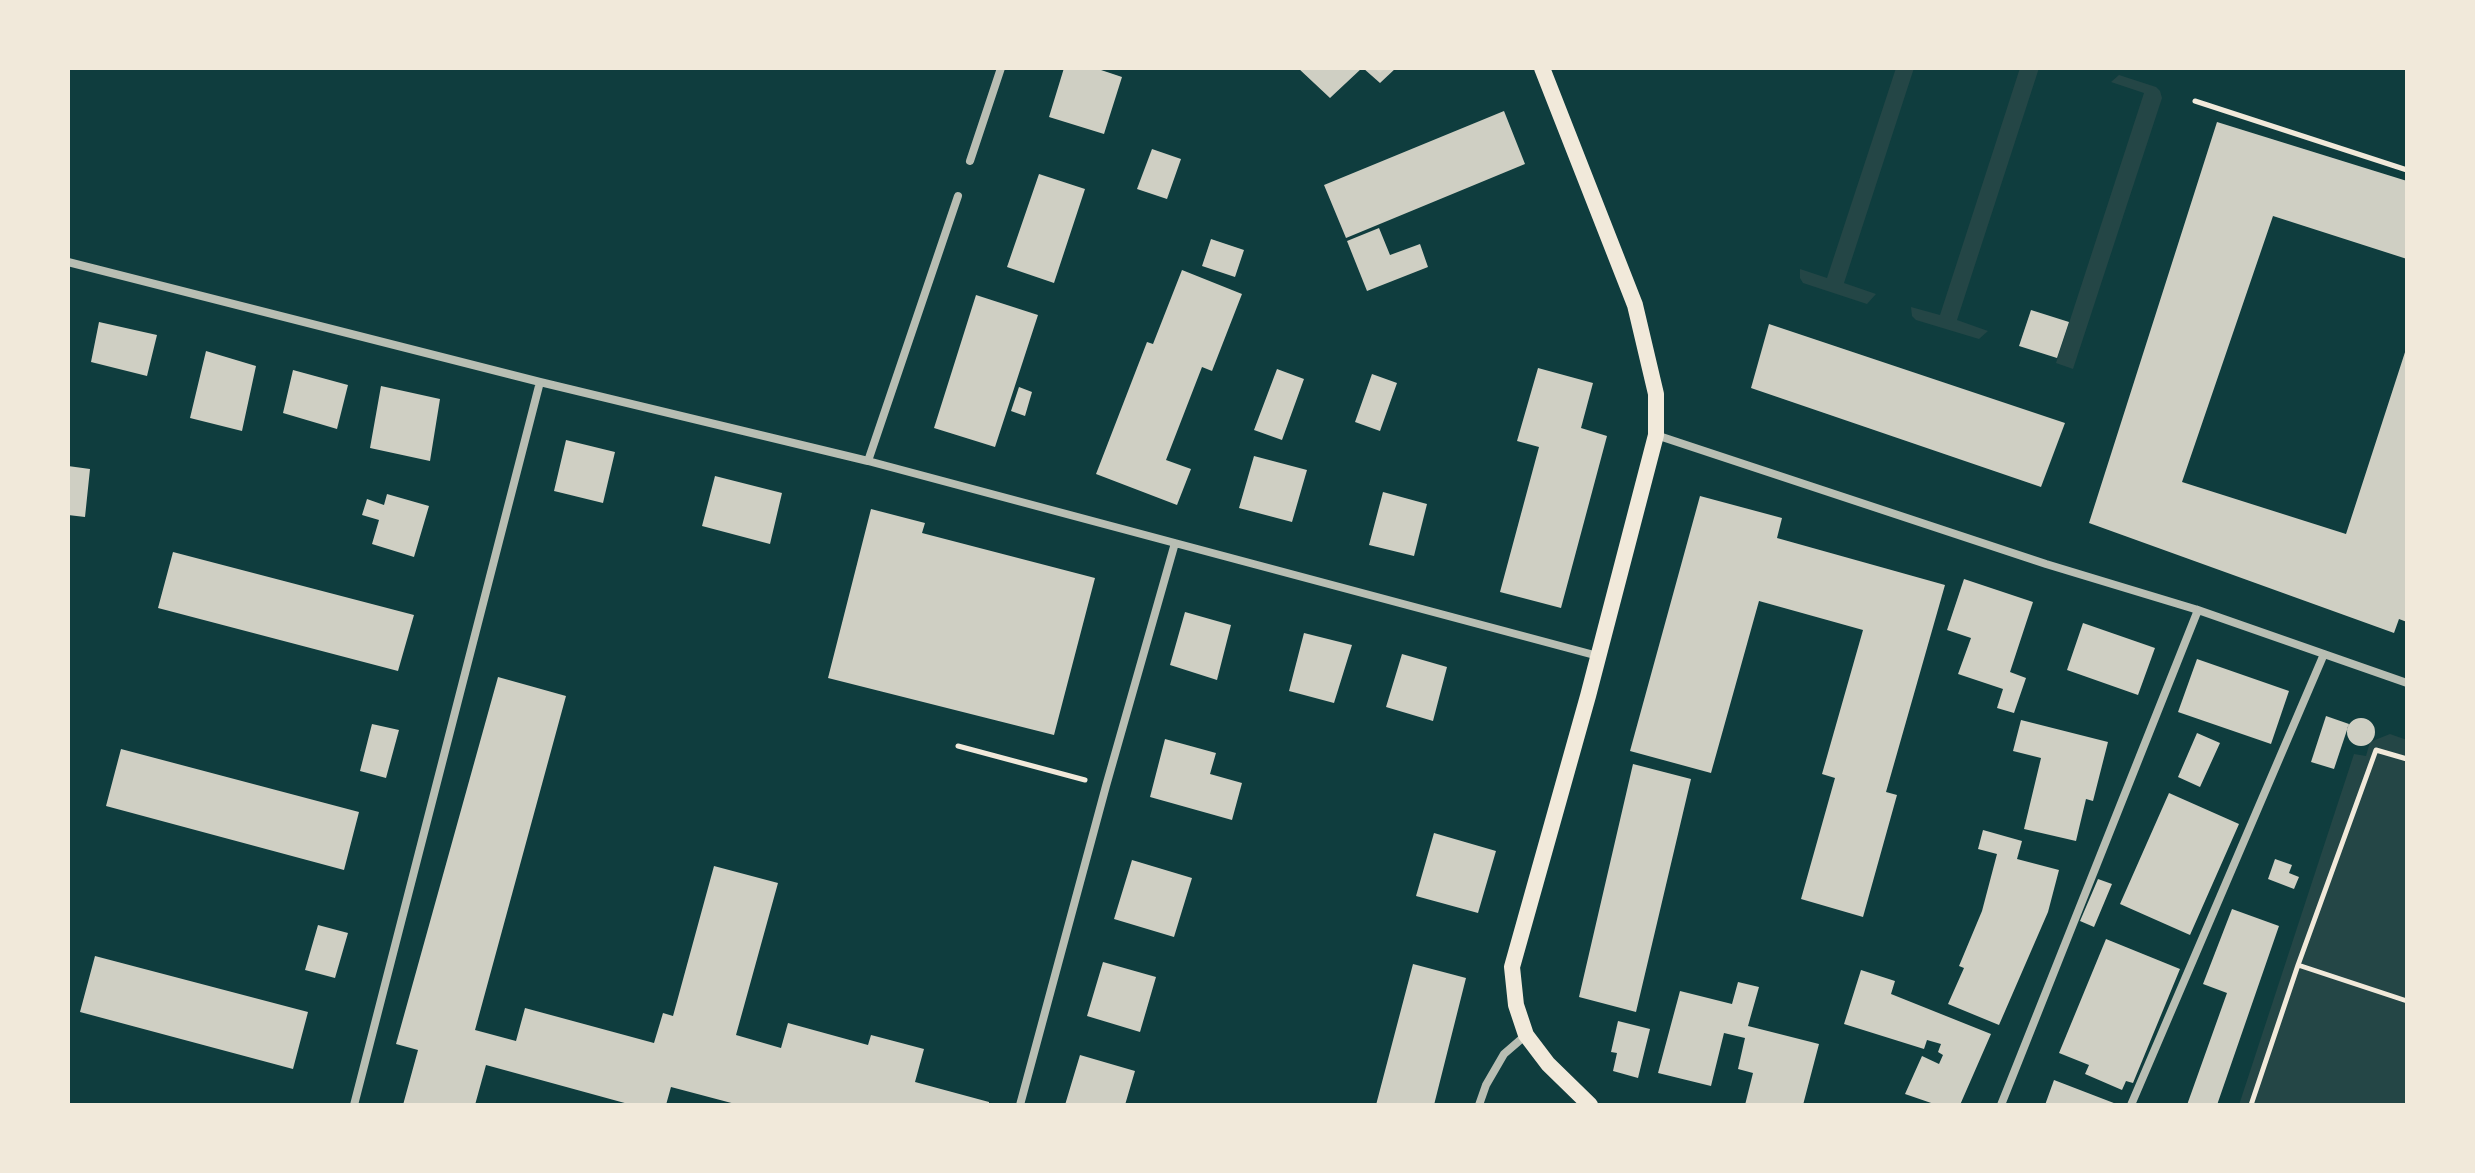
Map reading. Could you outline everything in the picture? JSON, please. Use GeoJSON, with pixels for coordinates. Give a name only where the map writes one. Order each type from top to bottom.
{"type":"FeatureCollection","features":[{"type":"Feature","properties":{"kind":"main road"},"geometry":{"type":"LineString","coordinates":[[1542,68],[1635,305],[1656,394],[1656,435],[1512,967],[1516,1005],[1526,1035],[1548,1064],[1590,1105]]}},
{"type":"Feature","properties":{"kind":"street"},"geometry":{"type":"LineString","coordinates":[[970,161],[1001,68]]}},
{"type":"Feature","properties":{"kind":"street"},"geometry":{"type":"LineString","coordinates":[[868,461],[958,196]]}},
{"type":"Feature","properties":{"kind":"street"},"geometry":{"type":"LineString","coordinates":[[68,262],[540,382],[868,461],[1598,656]]}},
{"type":"Feature","properties":{"kind":"street"},"geometry":{"type":"LineString","coordinates":[[354,1105],[540,382]]}},
{"type":"Feature","properties":{"kind":"street"},"geometry":{"type":"LineString","coordinates":[[1656,435],[2046,564],[2198,610],[2407,683]]}},
{"type":"Feature","properties":{"kind":"street"},"geometry":{"type":"LineString","coordinates":[[1020,1105],[1175,543]]}},
{"type":"Feature","properties":{"kind":"street"},"geometry":{"type":"LineString","coordinates":[[2001,1105],[2198,610]]}},
{"type":"Feature","properties":{"kind":"street"},"geometry":{"type":"LineString","coordinates":[[2131,1105],[2324,654]]}},
{"type":"Feature","properties":{"kind":"street"},"geometry":{"type":"LineString","coordinates":[[1479,1105],[1486,1085],[1504,1054],[1526,1035]]}},
{"type":"Feature","properties":{"kind":"path"},"geometry":{"type":"LineString","coordinates":[[2195,101],[2407,170]]}},
{"type":"Feature","properties":{"kind":"path"},"geometry":{"type":"LineString","coordinates":[[958,746],[1106,786]]}},
{"type":"Feature","properties":{"kind":"path"},"geometry":{"type":"LineString","coordinates":[[2251,1105],[2376,750],[2407,759]]}},
{"type":"Feature","properties":{"kind":"path"},"geometry":{"type":"LineString","coordinates":[[2298,965],[2407,1001]]}},
{"type":"Feature","properties":{"kind":"shaded area"},"geometry":{"type":"Polygon","coordinates":[[[1896,68],[1914,68],[1844,283],[1876,294],[1867,304],[1803,283],[1800,269],[1827,278],[1896,68]]]}},
{"type":"Feature","properties":{"kind":"shaded area"},"geometry":{"type":"Polygon","coordinates":[[[2020,68],[2039,68],[1957,320],[1988,331],[1979,339],[1916,320],[1911,307],[1940,315],[2020,68]]]}},
{"type":"Feature","properties":{"kind":"shaded area"},"geometry":{"type":"Polygon","coordinates":[[[2119,75],[2156,87],[2162,98],[2073,369],[2056,363],[2144,93],[2111,82],[2119,75]]]}},
{"type":"Feature","properties":{"kind":"shaded area"},"geometry":{"type":"Polygon","coordinates":[[[2390,734],[2407,740],[2407,1105],[2239,1105],[2354,754],[2366,756],[2370,742],[2390,734]]]}},
{"type":"Feature","properties":{"kind":"building"},"geometry":{"type":"Polygon","coordinates":[[[1064,68],[1095,68],[1122,77],[1104,134],[1049,117],[1064,68]]]}},
{"type":"Feature","properties":{"kind":"building"},"geometry":{"type":"Polygon","coordinates":[[[1298,68],[1362,68],[1330,98],[1298,68]]]}},
{"type":"Feature","properties":{"kind":"building"},"geometry":{"type":"Polygon","coordinates":[[[1363,68],[1396,68],[1380,83],[1363,68]]]}},
{"type":"Feature","properties":{"kind":"building"},"geometry":{"type":"Polygon","coordinates":[[[1504,111],[1525,164],[1346,238],[1324,185],[1504,111]]]}},
{"type":"Feature","properties":{"kind":"building"},"geometry":{"type":"Polygon","coordinates":[[[2217,122],[2407,181],[2407,259],[2273,216],[2182,482],[2346,534],[2407,346],[2407,622],[2399,619],[2394,633],[2089,523],[2217,122]]]}},
{"type":"Feature","properties":{"kind":"building"},"geometry":{"type":"Polygon","coordinates":[[[1152,149],[1181,159],[1167,199],[1137,189],[1152,149]]]}},
{"type":"Feature","properties":{"kind":"building"},"geometry":{"type":"Polygon","coordinates":[[[1039,174],[1085,189],[1054,283],[1007,267],[1039,174]]]}},
{"type":"Feature","properties":{"kind":"building"},"geometry":{"type":"Polygon","coordinates":[[[1379,228],[1390,255],[1420,244],[1428,267],[1367,291],[1347,241],[1379,228]]]}},
{"type":"Feature","properties":{"kind":"building"},"geometry":{"type":"Polygon","coordinates":[[[1211,239],[1244,250],[1235,277],[1202,266],[1211,239]]]}},
{"type":"Feature","properties":{"kind":"building"},"geometry":{"type":"Polygon","coordinates":[[[1182,270],[1242,294],[1212,371],[1202,367],[1166,460],[1191,469],[1177,505],[1096,474],[1147,342],[1153,344],[1182,270]]]}},
{"type":"Feature","properties":{"kind":"building"},"geometry":{"type":"Polygon","coordinates":[[[976,295],[1038,315],[995,447],[934,428],[976,295]]]}},
{"type":"Feature","properties":{"kind":"building"},"geometry":{"type":"Polygon","coordinates":[[[2031,310],[2069,322],[2057,358],[2019,346],[2031,310]]]}},
{"type":"Feature","properties":{"kind":"building"},"geometry":{"type":"Polygon","coordinates":[[[99,322],[157,335],[147,376],[91,362],[99,322]]]}},
{"type":"Feature","properties":{"kind":"building"},"geometry":{"type":"Polygon","coordinates":[[[1769,324],[2065,423],[2041,487],[1751,388],[1769,324]]]}},
{"type":"Feature","properties":{"kind":"building"},"geometry":{"type":"Polygon","coordinates":[[[206,351],[256,366],[242,431],[190,418],[206,351]]]}},
{"type":"Feature","properties":{"kind":"building"},"geometry":{"type":"Polygon","coordinates":[[[1538,368],[1593,383],[1581,428],[1607,436],[1561,608],[1500,592],[1539,447],[1517,441],[1538,368]]]}},
{"type":"Feature","properties":{"kind":"building"},"geometry":{"type":"Polygon","coordinates":[[[1277,369],[1304,379],[1282,440],[1254,430],[1277,369]]]}},
{"type":"Feature","properties":{"kind":"building"},"geometry":{"type":"Polygon","coordinates":[[[293,370],[348,385],[337,429],[283,413],[293,370]]]}},
{"type":"Feature","properties":{"kind":"building"},"geometry":{"type":"Polygon","coordinates":[[[1372,374],[1397,383],[1380,431],[1355,422],[1372,374]]]}},
{"type":"Feature","properties":{"kind":"building"},"geometry":{"type":"Polygon","coordinates":[[[381,386],[440,399],[430,461],[370,448],[381,386]]]}},
{"type":"Feature","properties":{"kind":"building"},"geometry":{"type":"Polygon","coordinates":[[[1019,387],[1032,392],[1025,416],[1011,411],[1019,387]]]}},
{"type":"Feature","properties":{"kind":"building"},"geometry":{"type":"Polygon","coordinates":[[[566,440],[615,452],[603,503],[554,491],[566,440]]]}},
{"type":"Feature","properties":{"kind":"building"},"geometry":{"type":"Polygon","coordinates":[[[1254,456],[1307,470],[1292,522],[1239,508],[1254,456]]]}},
{"type":"Feature","properties":{"kind":"building"},"geometry":{"type":"Polygon","coordinates":[[[68,466],[90,469],[85,517],[68,515],[68,466]]]}},
{"type":"Feature","properties":{"kind":"building"},"geometry":{"type":"Polygon","coordinates":[[[715,476],[782,493],[770,544],[702,526],[715,476]]]}},
{"type":"Feature","properties":{"kind":"building"},"geometry":{"type":"Polygon","coordinates":[[[1383,492],[1427,504],[1414,556],[1369,545],[1383,492]]]}},
{"type":"Feature","properties":{"kind":"building"},"geometry":{"type":"Polygon","coordinates":[[[387,494],[429,506],[414,557],[372,544],[379,520],[362,515],[367,499],[384,505],[387,494]]]}},
{"type":"Feature","properties":{"kind":"building"},"geometry":{"type":"Polygon","coordinates":[[[1700,496],[1782,518],[1777,538],[1945,585],[1886,792],[1897,795],[1863,917],[1801,899],[1835,778],[1822,774],[1863,630],[1759,601],[1711,773],[1630,751],[1700,496]]]}},
{"type":"Feature","properties":{"kind":"building"},"geometry":{"type":"Polygon","coordinates":[[[871,509],[925,523],[922,533],[1095,578],[1054,735],[828,678],[871,509]]]}},
{"type":"Feature","properties":{"kind":"building"},"geometry":{"type":"Polygon","coordinates":[[[173,552],[414,615],[398,671],[158,608],[173,552]]]}},
{"type":"Feature","properties":{"kind":"building"},"geometry":{"type":"Polygon","coordinates":[[[1964,579],[2033,602],[2010,672],[2026,678],[2014,713],[1997,708],[2003,689],[1958,674],[1971,638],[1947,630],[1964,579]]]}},
{"type":"Feature","properties":{"kind":"building"},"geometry":{"type":"Polygon","coordinates":[[[1185,612],[1231,625],[1217,680],[1170,665],[1185,612]]]}},
{"type":"Feature","properties":{"kind":"building"},"geometry":{"type":"Polygon","coordinates":[[[2083,623],[2155,648],[2138,695],[2067,670],[2083,623]]]}},
{"type":"Feature","properties":{"kind":"building"},"geometry":{"type":"Polygon","coordinates":[[[1304,633],[1352,645],[1334,703],[1289,691],[1304,633]]]}},
{"type":"Feature","properties":{"kind":"building"},"geometry":{"type":"Polygon","coordinates":[[[1402,654],[1447,667],[1433,721],[1386,707],[1402,654]]]}},
{"type":"Feature","properties":{"kind":"building"},"geometry":{"type":"Polygon","coordinates":[[[2197,659],[2289,691],[2271,744],[2178,712],[2197,659]]]}},
{"type":"Feature","properties":{"kind":"building"},"geometry":{"type":"Polygon","coordinates":[[[498,677],[566,696],[475,1030],[516,1041],[525,1008],[654,1043],[663,1013],[673,1016],[714,866],[778,883],[736,1035],[781,1048],[788,1023],[868,1045],[871,1035],[924,1049],[915,1082],[989,1102],[989,1105],[739,1105],[671,1087],[666,1105],[632,1105],[486,1065],[475,1105],[403,1105],[418,1050],[396,1044],[498,677]]]}},
{"type":"Feature","properties":{"kind":"building"},"geometry":{"type":"Polygon","coordinates":[[[2326,716],[2349,724],[2334,769],[2311,762],[2326,716]]]}},
{"type":"Feature","properties":{"kind":"building"},"geometry":{"type":"Polygon","coordinates":[[[2361,718],[2371,722],[2375,732],[2371,742],[2361,746],[2351,742],[2347,732],[2351,722],[2361,718]]]}},
{"type":"Feature","properties":{"kind":"building"},"geometry":{"type":"Polygon","coordinates":[[[2021,720],[2108,742],[2093,801],[2086,799],[2076,841],[2024,829],[2041,758],[2013,751],[2021,720]]]}},
{"type":"Feature","properties":{"kind":"building"},"geometry":{"type":"Polygon","coordinates":[[[372,724],[399,730],[386,778],[360,771],[372,724]]]}},
{"type":"Feature","properties":{"kind":"building"},"geometry":{"type":"Polygon","coordinates":[[[2197,733],[2220,743],[2200,787],[2178,777],[2197,733]]]}},
{"type":"Feature","properties":{"kind":"building"},"geometry":{"type":"Polygon","coordinates":[[[1165,739],[1216,753],[1210,774],[1242,783],[1232,820],[1150,797],[1165,739]]]}},
{"type":"Feature","properties":{"kind":"building"},"geometry":{"type":"Polygon","coordinates":[[[121,749],[359,812],[344,870],[106,806],[121,749]]]}},
{"type":"Feature","properties":{"kind":"building"},"geometry":{"type":"Polygon","coordinates":[[[1633,764],[1691,779],[1636,1012],[1579,997],[1633,764]]]}},
{"type":"Feature","properties":{"kind":"building"},"geometry":{"type":"Polygon","coordinates":[[[2169,793],[2239,824],[2190,935],[2120,904],[2169,793]]]}},
{"type":"Feature","properties":{"kind":"building"},"geometry":{"type":"Polygon","coordinates":[[[1983,830],[2022,841],[2017,859],[2059,870],[2048,912],[1999,1025],[1948,1004],[1964,968],[1959,966],[1982,911],[1997,854],[1978,849],[1983,830]]]}},
{"type":"Feature","properties":{"kind":"building"},"geometry":{"type":"Polygon","coordinates":[[[1434,833],[1496,851],[1478,913],[1416,896],[1434,833]]]}},
{"type":"Feature","properties":{"kind":"building"},"geometry":{"type":"Polygon","coordinates":[[[2275,859],[2292,865],[2289,873],[2299,877],[2294,889],[2268,879],[2275,859]]]}},
{"type":"Feature","properties":{"kind":"building"},"geometry":{"type":"Polygon","coordinates":[[[1132,860],[1192,878],[1174,937],[1114,919],[1132,860]]]}},
{"type":"Feature","properties":{"kind":"building"},"geometry":{"type":"Polygon","coordinates":[[[2098,879],[2112,884],[2094,927],[2080,921],[2098,879]]]}},
{"type":"Feature","properties":{"kind":"building"},"geometry":{"type":"Polygon","coordinates":[[[2232,909],[2279,926],[2217,1105],[2187,1105],[2227,993],[2203,984],[2232,909]]]}},
{"type":"Feature","properties":{"kind":"building"},"geometry":{"type":"Polygon","coordinates":[[[318,925],[348,933],[335,978],[305,970],[318,925]]]}},
{"type":"Feature","properties":{"kind":"building"},"geometry":{"type":"Polygon","coordinates":[[[2106,939],[2180,969],[2133,1083],[2126,1081],[2122,1090],[2085,1074],[2089,1065],[2059,1053],[2106,939]]]}},
{"type":"Feature","properties":{"kind":"building"},"geometry":{"type":"Polygon","coordinates":[[[95,956],[308,1012],[293,1069],[80,1012],[95,956]]]}},
{"type":"Feature","properties":{"kind":"building"},"geometry":{"type":"Polygon","coordinates":[[[1103,962],[1156,977],[1140,1032],[1087,1016],[1103,962]]]}},
{"type":"Feature","properties":{"kind":"building"},"geometry":{"type":"Polygon","coordinates":[[[1413,964],[1466,978],[1434,1105],[1376,1105],[1413,964]]]}},
{"type":"Feature","properties":{"kind":"building"},"geometry":{"type":"Polygon","coordinates":[[[1861,970],[1895,981],[1891,994],[1991,1034],[1960,1105],[1937,1105],[1905,1094],[1922,1056],[1939,1064],[1943,1055],[1938,1052],[1941,1044],[1927,1040],[1924,1049],[1844,1024],[1861,970]]]}},
{"type":"Feature","properties":{"kind":"building"},"geometry":{"type":"Polygon","coordinates":[[[1738,982],[1759,987],[1748,1026],[1819,1044],[1803,1105],[1745,1105],[1753,1073],[1738,1069],[1745,1038],[1724,1033],[1711,1086],[1658,1073],[1680,991],[1732,1004],[1738,982]]]}},
{"type":"Feature","properties":{"kind":"building"},"geometry":{"type":"Polygon","coordinates":[[[1618,1021],[1650,1029],[1638,1078],[1613,1071],[1617,1053],[1611,1052],[1618,1021]]]}},
{"type":"Feature","properties":{"kind":"building"},"geometry":{"type":"Polygon","coordinates":[[[1080,1055],[1135,1071],[1125,1105],[1065,1105],[1080,1055]]]}},
{"type":"Feature","properties":{"kind":"building"},"geometry":{"type":"Polygon","coordinates":[[[2054,1080],[2119,1105],[2045,1105],[2054,1080]]]}}]}
